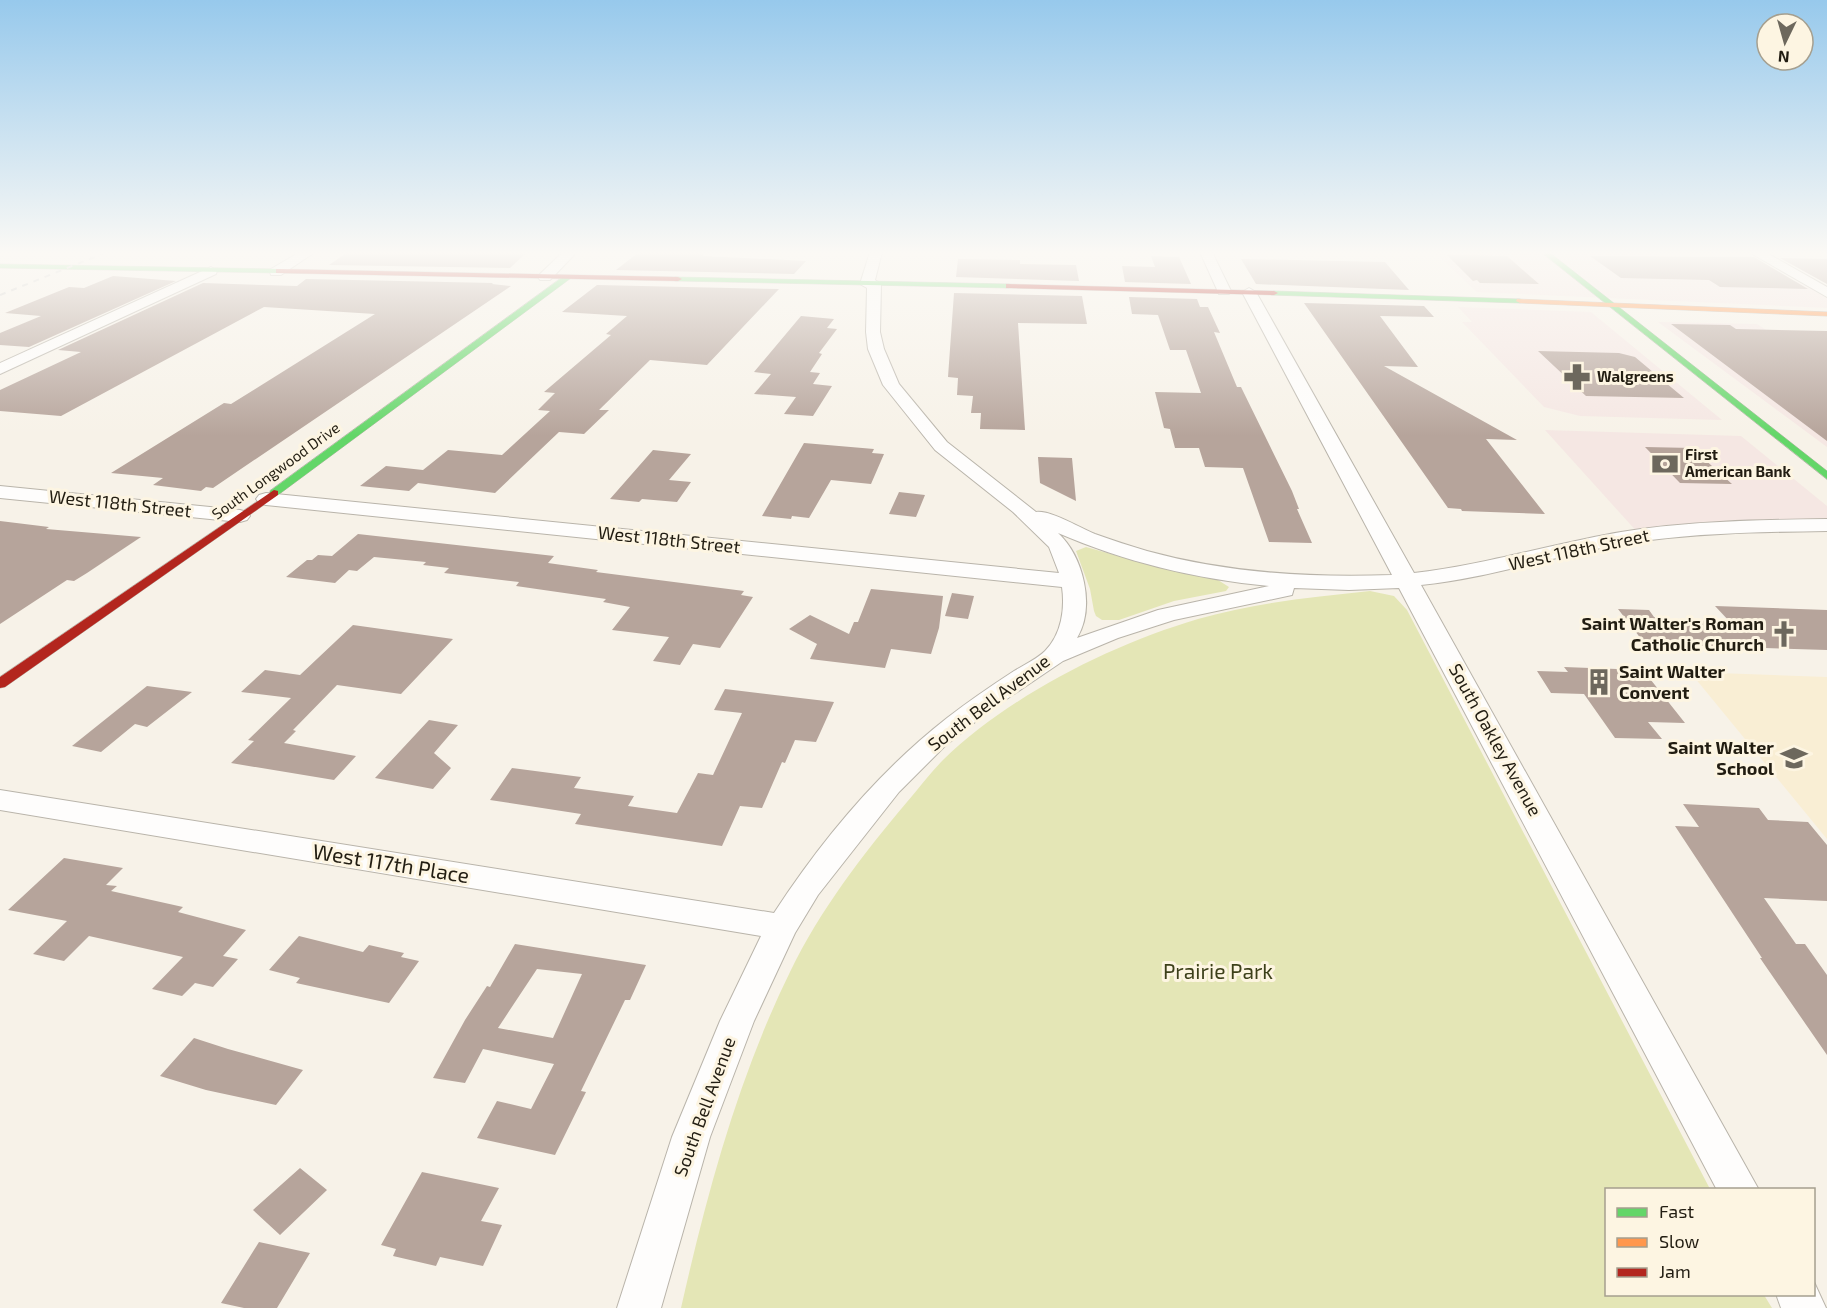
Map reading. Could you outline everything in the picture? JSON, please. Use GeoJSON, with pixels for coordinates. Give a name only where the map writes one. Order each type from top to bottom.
{"type":"FeatureCollection","features":[{"type":"Feature","properties":{"kind":"street"},"geometry":{"type":"LineString","coordinates":[[0,369],[120,313]]}},
{"type":"Feature","properties":{"kind":"street","name":"South Longwood Drive"},"geometry":{"type":"LineString","coordinates":[[0,684],[266,499],[519,313]]}},
{"type":"Feature","properties":{"kind":"street","name":"South Bell Avenue"},"geometry":{"type":"LineString","coordinates":[[639,1308],[691,1137],[737,1021],[782,927],[807,887],[889,786],[936,740],[971,712],[1054,656],[1068,634],[1074,618],[1075,601],[1072,581],[1067,561],[1058,544],[1020,508],[941,446],[891,386],[876,349],[871,313]]}},
{"type":"Feature","properties":{"kind":"street","name":"South Oakley Avenue"},"geometry":{"type":"LineString","coordinates":[[1249,313],[1408,580],[1738,1188]]}},
{"type":"Feature","properties":{"kind":"street"},"geometry":{"type":"LineString","coordinates":[[1622,313],[1827,476]]}},
{"type":"Feature","properties":{"kind":"street"},"geometry":{"type":"LineString","coordinates":[[1808,313],[1827,314]]}},
{"type":"Feature","properties":{"kind":"street","name":"West 118th Street"},"geometry":{"type":"LineString","coordinates":[[0,492],[240,516]]}},
{"type":"Feature","properties":{"kind":"street","name":"West 118th Street"},"geometry":{"type":"LineString","coordinates":[[266,499],[1072,581]]}},
{"type":"Feature","properties":{"kind":"street","name":"West 118th Street"},"geometry":{"type":"LineString","coordinates":[[1020,508],[1100,542],[1171,563],[1219,573],[1272,580],[1331,584]]}},
{"type":"Feature","properties":{"kind":"street","name":"West 118th Street"},"geometry":{"type":"LineString","coordinates":[[1054,656],[1094,638],[1163,614],[1254,595],[1331,584],[1408,580],[1487,569],[1580,546],[1635,536],[1722,527],[1827,525]]}},
{"type":"Feature","properties":{"kind":"street","name":"West 117th Place"},"geometry":{"type":"LineString","coordinates":[[0,800],[782,927]]}},
{"type":"Feature","properties":{"kind":"shaded area"},"geometry":{"type":"Polygon","coordinates":[[[1464,313],[1592,313],[1722,420],[1580,416],[1544,407],[1462,322],[1472,322],[1464,313]]]}},
{"type":"Feature","properties":{"kind":"shaded area"},"geometry":{"type":"Polygon","coordinates":[[[1658,322],[1757,324],[1827,370],[1827,447],[1658,322]]]}},
{"type":"Feature","properties":{"kind":"shaded area"},"geometry":{"type":"Polygon","coordinates":[[[1545,430],[1741,436],[1827,506],[1827,524],[1639,534],[1545,430]]]}},
{"type":"Feature","properties":{"kind":"shaded area","name":"Saint Walter School"},"geometry":{"type":"Polygon","coordinates":[[[1690,672],[1827,677],[1827,839],[1690,672]]]}},
{"type":"Feature","properties":{"kind":"green space"},"geometry":{"type":"Polygon","coordinates":[[[1086,547],[1165,569],[1218,580],[1229,587],[1226,591],[1174,601],[1119,620],[1102,620],[1096,616],[1094,611],[1090,589],[1076,551],[1086,547]]]}},
{"type":"Feature","properties":{"kind":"green space","name":"Prairie Park"},"geometry":{"type":"Polygon","coordinates":[[[1370,591],[1394,596],[1407,610],[1709,1188],[1605,1188],[1605,1296],[1765,1296],[1772,1308],[681,1308],[713,1179],[740,1095],[771,1012],[802,949],[843,883],[938,765],[969,737],[1029,694],[1096,658],[1164,630],[1198,619],[1305,598],[1370,591]]]}},
{"type":"Feature","properties":{"kind":"building"},"geometry":{"type":"Polygon","coordinates":[[[5,313],[105,313],[29,347],[0,345],[0,333],[41,316],[5,313]]]}},
{"type":"Feature","properties":{"kind":"building"},"geometry":{"type":"Polygon","coordinates":[[[138,313],[253,313],[61,416],[0,411],[0,390],[81,352],[58,350],[138,313]]]}},
{"type":"Feature","properties":{"kind":"building"},"geometry":{"type":"Polygon","coordinates":[[[360,313],[471,313],[213,488],[206,487],[201,491],[153,485],[163,478],[111,473],[224,403],[231,404],[375,314],[360,313]]]}},
{"type":"Feature","properties":{"kind":"building"},"geometry":{"type":"Polygon","coordinates":[[[579,313],[756,313],[707,365],[650,360],[599,410],[609,410],[584,434],[559,432],[495,493],[418,483],[409,491],[360,486],[386,466],[423,470],[448,450],[502,455],[550,411],[538,410],[555,393],[544,392],[611,335],[606,334],[627,316],[579,313]]]}},
{"type":"Feature","properties":{"kind":"building"},"geometry":{"type":"Polygon","coordinates":[[[953,313],[1085,313],[1087,324],[1018,323],[1025,430],[980,429],[981,413],[971,413],[973,396],[957,395],[958,378],[948,377],[953,313]]]}},
{"type":"Feature","properties":{"kind":"building"},"geometry":{"type":"Polygon","coordinates":[[[1211,313],[1220,333],[1214,332],[1237,387],[1241,387],[1292,491],[1312,543],[1269,542],[1243,468],[1205,467],[1199,448],[1175,448],[1170,429],[1164,428],[1155,392],[1201,393],[1186,350],[1170,350],[1158,315],[1132,314],[1211,313]]]}},
{"type":"Feature","properties":{"kind":"building"},"geometry":{"type":"Polygon","coordinates":[[[1311,313],[1430,313],[1434,317],[1380,316],[1418,367],[1384,366],[1517,440],[1486,439],[1545,514],[1462,511],[1448,508],[1311,313]]]}},
{"type":"Feature","properties":{"kind":"building"},"geometry":{"type":"Polygon","coordinates":[[[801,316],[834,319],[827,328],[837,329],[819,353],[822,354],[810,372],[820,373],[813,384],[832,386],[813,416],[784,414],[796,397],[754,394],[771,374],[754,372],[801,316]]]}},
{"type":"Feature","properties":{"kind":"building"},"geometry":{"type":"Polygon","coordinates":[[[1671,324],[1730,325],[1736,329],[1827,331],[1827,441],[1671,324]]]}},
{"type":"Feature","properties":{"kind":"building","name":"Walgreens"},"geometry":{"type":"Polygon","coordinates":[[[1538,351],[1619,353],[1635,357],[1684,398],[1586,396],[1538,351]]]}},
{"type":"Feature","properties":{"kind":"building"},"geometry":{"type":"Polygon","coordinates":[[[804,443],[874,449],[872,453],[884,454],[871,484],[831,480],[809,518],[762,516],[804,443]]]}},
{"type":"Feature","properties":{"kind":"building","name":"First American Bank"},"geometry":{"type":"Polygon","coordinates":[[[1645,447],[1692,448],[1732,484],[1680,483],[1645,447]]]}},
{"type":"Feature","properties":{"kind":"building"},"geometry":{"type":"Polygon","coordinates":[[[653,450],[691,454],[669,480],[691,482],[677,502],[610,499],[653,450]]]}},
{"type":"Feature","properties":{"kind":"building"},"geometry":{"type":"Polygon","coordinates":[[[1038,457],[1072,458],[1076,501],[1040,483],[1038,457]]]}},
{"type":"Feature","properties":{"kind":"building"},"geometry":{"type":"Polygon","coordinates":[[[899,492],[925,495],[916,517],[889,514],[899,492]]]}},
{"type":"Feature","properties":{"kind":"building"},"geometry":{"type":"Polygon","coordinates":[[[0,521],[49,527],[46,529],[141,537],[87,573],[74,581],[67,580],[0,624],[0,521]]]}},
{"type":"Feature","properties":{"kind":"building"},"geometry":{"type":"Polygon","coordinates":[[[358,534],[554,556],[548,563],[598,570],[596,572],[744,591],[741,595],[753,597],[720,648],[693,644],[680,665],[653,661],[669,637],[612,630],[630,607],[603,602],[606,599],[516,586],[519,582],[444,573],[449,568],[423,565],[426,562],[374,557],[357,571],[349,570],[335,583],[286,577],[307,560],[312,560],[318,555],[332,556],[358,534]]]}},
{"type":"Feature","properties":{"kind":"building"},"geometry":{"type":"Polygon","coordinates":[[[871,589],[943,596],[939,628],[931,654],[891,649],[885,668],[810,659],[817,644],[789,629],[810,615],[849,634],[854,622],[858,622],[871,589]]]}},
{"type":"Feature","properties":{"kind":"building"},"geometry":{"type":"Polygon","coordinates":[[[952,593],[974,596],[968,619],[945,616],[952,593]]]}},
{"type":"Feature","properties":{"kind":"building"},"geometry":{"type":"Polygon","coordinates":[[[1715,606],[1827,610],[1827,650],[1645,644],[1618,609],[1649,610],[1654,617],[1671,619],[1730,622],[1715,606]]]}},
{"type":"Feature","properties":{"kind":"building"},"geometry":{"type":"Polygon","coordinates":[[[353,625],[453,639],[401,694],[337,685],[293,730],[296,731],[284,743],[356,756],[334,780],[231,763],[254,741],[248,740],[291,698],[241,692],[265,670],[300,675],[353,625]]]}},
{"type":"Feature","properties":{"kind":"building"},"geometry":{"type":"Polygon","coordinates":[[[1564,667],[1643,670],[1685,723],[1648,722],[1662,739],[1615,738],[1584,694],[1551,693],[1537,671],[1568,672],[1564,667]]]}},
{"type":"Feature","properties":{"kind":"building"},"geometry":{"type":"Polygon","coordinates":[[[147,686],[192,692],[147,727],[135,724],[101,752],[72,746],[147,686]]]}},
{"type":"Feature","properties":{"kind":"building"},"geometry":{"type":"Polygon","coordinates":[[[725,689],[834,702],[816,742],[795,740],[785,763],[782,762],[762,808],[740,806],[722,846],[575,824],[581,814],[490,800],[512,768],[581,777],[574,788],[634,796],[628,806],[677,813],[698,773],[713,775],[742,713],[714,710],[725,689]]]}},
{"type":"Feature","properties":{"kind":"building"},"geometry":{"type":"Polygon","coordinates":[[[429,720],[458,725],[434,753],[451,768],[433,789],[375,778],[429,720]]]}},
{"type":"Feature","properties":{"kind":"building"},"geometry":{"type":"Polygon","coordinates":[[[1683,804],[1759,808],[1768,820],[1808,822],[1827,845],[1827,901],[1764,898],[1796,944],[1805,944],[1827,975],[1827,1055],[1760,958],[1762,958],[1675,826],[1699,827],[1683,804]]]}},
{"type":"Feature","properties":{"kind":"building"},"geometry":{"type":"Polygon","coordinates":[[[64,858],[123,868],[106,885],[117,886],[111,891],[183,907],[178,912],[246,930],[223,956],[238,959],[213,987],[195,983],[182,996],[152,989],[183,957],[89,936],[64,961],[33,954],[67,921],[8,910],[64,858]]]}},
{"type":"Feature","properties":{"kind":"building"},"geometry":{"type":"Polygon","coordinates":[[[299,936],[363,952],[369,945],[404,953],[401,957],[419,961],[389,1003],[296,983],[300,978],[269,970],[299,936]]]}},
{"type":"Feature","properties":{"kind":"building"},"geometry":{"type":"Polygon","coordinates":[[[515,944],[646,965],[630,1000],[625,1000],[581,1091],[586,1092],[555,1155],[477,1138],[497,1101],[531,1109],[554,1064],[483,1049],[465,1083],[433,1078],[465,1020],[487,986],[490,987],[515,944]],[[537,969],[498,1028],[553,1038],[582,974],[537,969]]]}},
{"type":"Feature","properties":{"kind":"building"},"geometry":{"type":"Polygon","coordinates":[[[194,1038],[303,1070],[276,1105],[206,1090],[160,1076],[194,1038]]]}},
{"type":"Feature","properties":{"kind":"building"},"geometry":{"type":"Polygon","coordinates":[[[300,1168],[327,1190],[280,1235],[253,1210],[300,1168]]]}},
{"type":"Feature","properties":{"kind":"building"},"geometry":{"type":"Polygon","coordinates":[[[422,1172],[499,1188],[481,1221],[502,1225],[483,1266],[440,1257],[436,1266],[393,1256],[396,1249],[381,1245],[422,1172]]]}},
{"type":"Feature","properties":{"kind":"building"},"geometry":{"type":"Polygon","coordinates":[[[259,1242],[310,1253],[277,1308],[244,1308],[221,1303],[259,1242]]]}},
{"type":"Feature","properties":{"kind":"traffic: fast"},"geometry":{"type":"LineString","coordinates":[[274,493],[519,313]]}},
{"type":"Feature","properties":{"kind":"traffic: fast"},"geometry":{"type":"LineString","coordinates":[[1621,313],[1827,476]]}},
{"type":"Feature","properties":{"kind":"traffic: slow"},"geometry":{"type":"LineString","coordinates":[[1804,313],[1827,314]]}},
{"type":"Feature","properties":{"kind":"traffic: jam"},"geometry":{"type":"LineString","coordinates":[[0,684],[274,493]]}},
{"type":"Feature","properties":{"kind":"place","name":"Walgreens"},"geometry":{"type":"Point","coordinates":[1577,377]}},
{"type":"Feature","properties":{"kind":"place","name":"First American Bank"},"geometry":{"type":"Point","coordinates":[1665,464]}},
{"type":"Feature","properties":{"kind":"place","name":"Saint Walter's Roman Catholic Church"},"geometry":{"type":"Point","coordinates":[1784,634]}},
{"type":"Feature","properties":{"kind":"place","name":"Saint Walter Convent"},"geometry":{"type":"Point","coordinates":[1599,682]}},
{"type":"Feature","properties":{"kind":"place","name":"Saint Walter School"},"geometry":{"type":"Point","coordinates":[1794,758]}}]}
